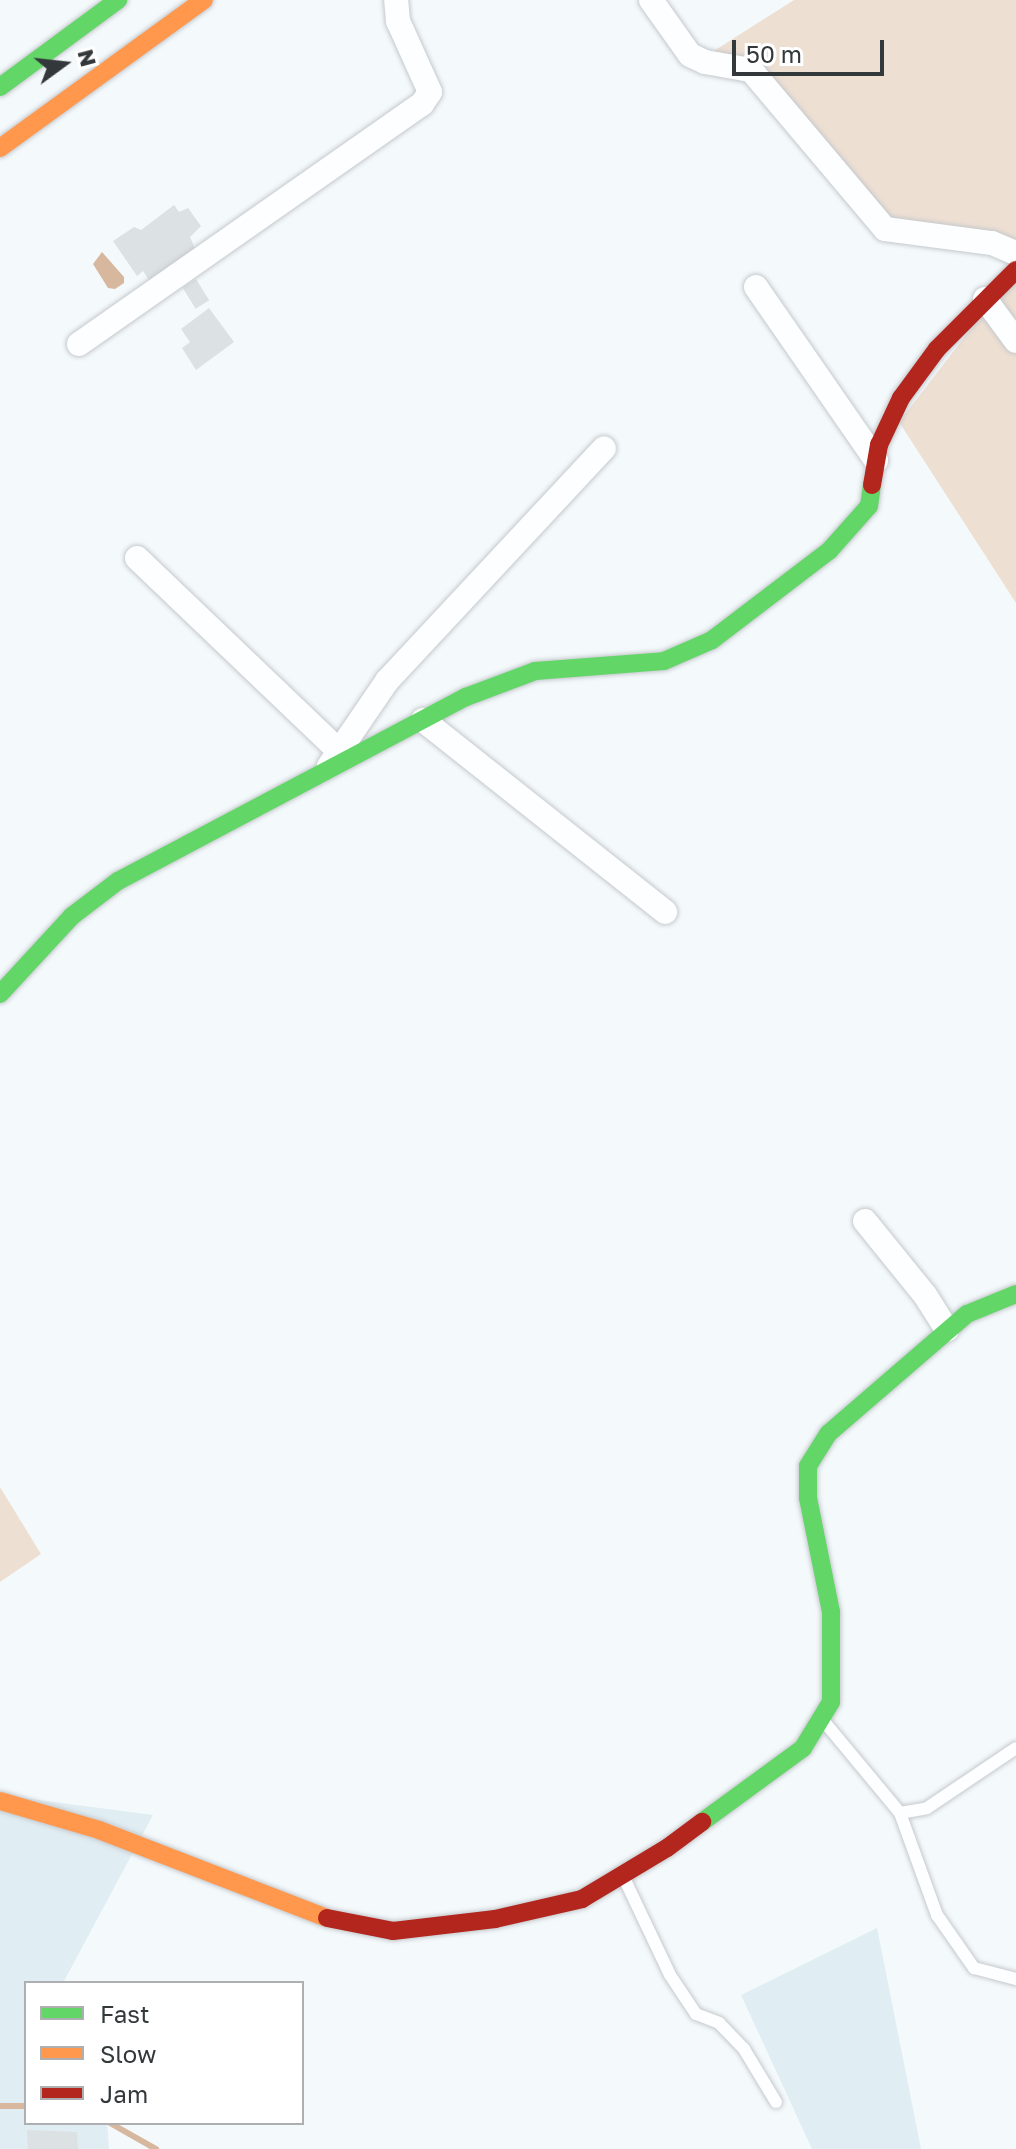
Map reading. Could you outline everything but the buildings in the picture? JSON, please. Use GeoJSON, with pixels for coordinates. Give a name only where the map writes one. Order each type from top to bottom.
{"type":"FeatureCollection","features":[{"type":"Feature","properties":{"kind":"main road"},"geometry":{"type":"LineString","coordinates":[[0,87],[118,0]]}},
{"type":"Feature","properties":{"kind":"main road"},"geometry":{"type":"LineString","coordinates":[[0,148],[204,0]]}},
{"type":"Feature","properties":{"kind":"main road"},"geometry":{"type":"LineString","coordinates":[[0,994],[72,916],[118,881],[333,761],[466,697],[535,671],[664,661],[712,640],[829,551],[869,506],[876,460],[901,398],[937,349],[1016,270]]}},
{"type":"Feature","properties":{"kind":"main road"},"geometry":{"type":"LineString","coordinates":[[0,1801],[99,1830],[317,1916],[393,1931],[495,1919],[582,1899],[667,1848],[803,1748],[831,1702],[831,1612],[808,1498],[808,1466],[829,1433],[947,1330],[967,1314],[1016,1294]]}},
{"type":"Feature","properties":{"kind":"street"},"geometry":{"type":"LineString","coordinates":[[79,344],[422,104],[430,92],[398,21],[396,0]]}},
{"type":"Feature","properties":{"kind":"street"},"geometry":{"type":"LineString","coordinates":[[651,0],[690,55],[705,62],[751,70],[885,229],[992,243],[1016,253]]}},
{"type":"Feature","properties":{"kind":"street"},"geometry":{"type":"LineString","coordinates":[[756,287],[876,460]]}},
{"type":"Feature","properties":{"kind":"street"},"geometry":{"type":"LineString","coordinates":[[985,299],[1016,341]]}},
{"type":"Feature","properties":{"kind":"street"},"geometry":{"type":"LineString","coordinates":[[137,558],[333,761],[387,681],[604,448]]}},
{"type":"Feature","properties":{"kind":"street"},"geometry":{"type":"LineString","coordinates":[[423,720],[665,912]]}},
{"type":"Feature","properties":{"kind":"street"},"geometry":{"type":"LineString","coordinates":[[865,1221],[925,1295],[947,1330]]}},
{"type":"Feature","properties":{"kind":"lane"},"geometry":{"type":"LineString","coordinates":[[821,1718],[900,1813],[937,1915],[974,1968],[1016,1979]]}},
{"type":"Feature","properties":{"kind":"lane"},"geometry":{"type":"LineString","coordinates":[[900,1813],[927,1808],[1016,1748]]}},
{"type":"Feature","properties":{"kind":"lane"},"geometry":{"type":"LineString","coordinates":[[622,1875],[670,1975],[696,2014],[719,2023],[744,2049],[776,2102]]}},
{"type":"Feature","properties":{"kind":"shaded area"},"geometry":{"type":"Polygon","coordinates":[[[794,0],[1016,0],[1016,242],[888,218],[756,63],[709,54],[794,0]]]}},
{"type":"Feature","properties":{"kind":"shaded area"},"geometry":{"type":"Polygon","coordinates":[[[102,252],[124,277],[124,283],[115,289],[108,288],[93,264],[102,252]]]}},
{"type":"Feature","properties":{"kind":"shaded area"},"geometry":{"type":"Polygon","coordinates":[[[1016,283],[1016,603],[899,422],[987,308],[1016,283]]]}},
{"type":"Feature","properties":{"kind":"shaded area"},"geometry":{"type":"Polygon","coordinates":[[[0,1487],[41,1554],[0,1582],[0,1487]]]}},
{"type":"Feature","properties":{"kind":"shaded area"},"geometry":{"type":"Polygon","coordinates":[[[0,1795],[153,1815],[64,1981],[24,1981],[24,2125],[107,2125],[109,2149],[0,2149],[0,1795]]]}},
{"type":"Feature","properties":{"kind":"shaded area"},"geometry":{"type":"Polygon","coordinates":[[[877,1928],[921,2149],[812,2149],[741,1995],[877,1928]]]}},
{"type":"Feature","properties":{"kind":"waterway"},"geometry":{"type":"LineString","coordinates":[[0,2106],[24,2106]]}},
{"type":"Feature","properties":{"kind":"waterway"},"geometry":{"type":"LineString","coordinates":[[114,2125],[156,2149]]}},
{"type":"Feature","properties":{"kind":"traffic: fast"},"geometry":{"type":"LineString","coordinates":[[0,87],[118,0]]}},
{"type":"Feature","properties":{"kind":"traffic: fast"},"geometry":{"type":"LineString","coordinates":[[0,994],[72,916],[118,881],[466,697],[535,671],[664,661],[712,640],[829,551],[869,506],[872,485]]}},
{"type":"Feature","properties":{"kind":"traffic: fast"},"geometry":{"type":"LineString","coordinates":[[702,1822],[803,1748],[831,1702],[831,1612],[808,1498],[808,1466],[829,1433],[967,1314],[1016,1294]]}},
{"type":"Feature","properties":{"kind":"traffic: slow"},"geometry":{"type":"LineString","coordinates":[[0,148],[204,0]]}},
{"type":"Feature","properties":{"kind":"traffic: slow"},"geometry":{"type":"LineString","coordinates":[[0,1801],[99,1830],[327,1918]]}},
{"type":"Feature","properties":{"kind":"traffic: jam"},"geometry":{"type":"LineString","coordinates":[[872,485],[879,445],[901,398],[937,349],[1016,270]]}},
{"type":"Feature","properties":{"kind":"traffic: jam"},"geometry":{"type":"LineString","coordinates":[[327,1918],[393,1931],[495,1919],[582,1899],[667,1848],[702,1822]]}}]}
